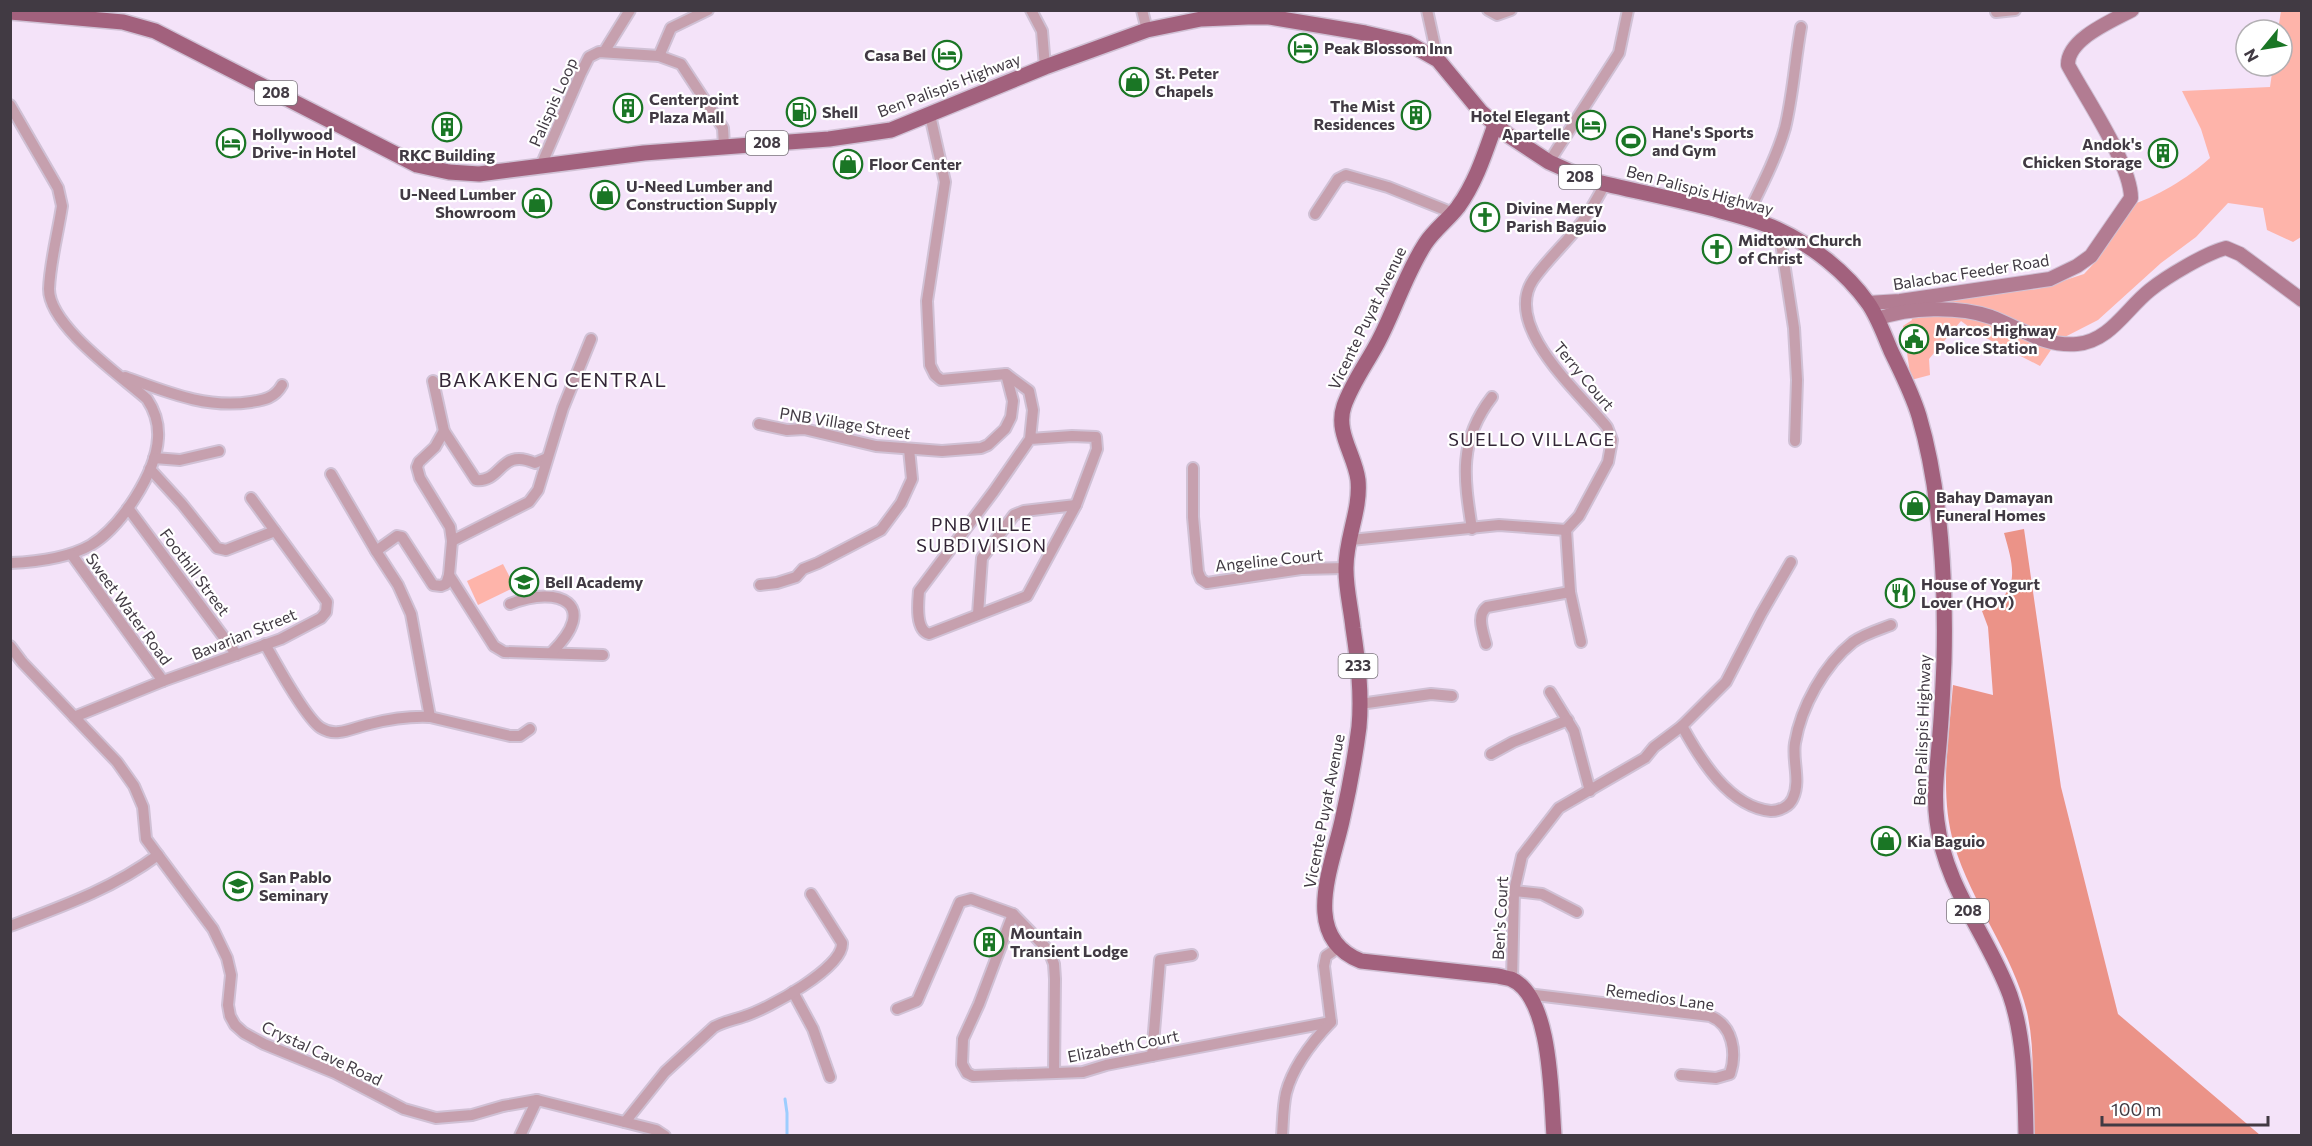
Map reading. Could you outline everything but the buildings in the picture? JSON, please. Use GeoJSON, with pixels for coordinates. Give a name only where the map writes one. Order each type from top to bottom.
{"type":"FeatureCollection","features":[{"type":"Feature","properties":{"kind":"main road","name":"Balacbac Feeder Road"},"geometry":{"type":"LineString","coordinates":[[1868,303],[1900,301],[2050,279],[2077,266],[2091,256],[2131,198],[2131,190],[2118,156],[2068,65],[2067,57],[2074,47],[2093,32],[2132,10]]}},
{"type":"Feature","properties":{"kind":"main road","name":"Ben Palispis Highway"},"geometry":{"type":"LineString","coordinates":[[10,12],[123,22],[155,31],[417,165],[449,172],[479,174],[644,153],[829,139],[891,130],[1045,67],[1146,30],[1201,19],[1269,17],[1401,41],[1438,60],[1481,112],[1495,125],[1549,162],[1570,173],[1605,184],[1746,218],[1779,230],[1812,249],[1853,285],[1868,303]]}},
{"type":"Feature","properties":{"kind":"main road","name":"Vicente Puyat Avenue"},"geometry":{"type":"LineString","coordinates":[[1338,948],[1327,924],[1326,891],[1328,870],[1342,823],[1348,792],[1359,728],[1360,704],[1358,661],[1346,568],[1357,511],[1358,482],[1341,420],[1344,407],[1378,342],[1413,264],[1430,237],[1453,213],[1472,182],[1495,125]]}},
{"type":"Feature","properties":{"kind":"main road"},"geometry":{"type":"LineString","coordinates":[[1877,319],[1902,312],[1953,311],[1988,316],[2047,342],[2083,343],[2109,330],[2150,290],[2211,253],[2226,248],[2240,254],[2301,300]]}},
{"type":"Feature","properties":{"kind":"main road","name":"208"},"geometry":{"type":"LineString","coordinates":[[1868,303],[1877,319]]}},
{"type":"Feature","properties":{"kind":"main road","name":"Ben Palispis Highway"},"geometry":{"type":"LineString","coordinates":[[1877,319],[1917,410],[1934,482],[1943,628],[1940,734],[1935,784],[1940,842],[1953,881],[2010,996],[2021,1048],[2025,1136]]}},
{"type":"Feature","properties":{"kind":"main road"},"geometry":{"type":"LineString","coordinates":[[1338,948],[1350,957],[1379,965],[1498,976],[1512,980],[1527,994],[1543,1027],[1548,1048],[1554,1136]]}},
{"type":"Feature","properties":{"kind":"street","name":"Palispis Loop"},"geometry":{"type":"LineString","coordinates":[[540,168],[563,111],[589,57],[604,52],[630,10]]}},
{"type":"Feature","properties":{"kind":"street"},"geometry":{"type":"LineString","coordinates":[[659,56],[671,28],[708,10]]}},
{"type":"Feature","properties":{"kind":"street"},"geometry":{"type":"LineString","coordinates":[[1031,10],[1042,31],[1045,67]]}},
{"type":"Feature","properties":{"kind":"street"},"geometry":{"type":"LineString","coordinates":[[1142,10],[1146,30]]}},
{"type":"Feature","properties":{"kind":"street"},"geometry":{"type":"LineString","coordinates":[[1427,10],[1438,60]]}},
{"type":"Feature","properties":{"kind":"street"},"geometry":{"type":"LineString","coordinates":[[1488,10],[1497,15],[1511,10]]}},
{"type":"Feature","properties":{"kind":"street"},"geometry":{"type":"LineString","coordinates":[[1549,162],[1618,53],[1628,10]]}},
{"type":"Feature","properties":{"kind":"street"},"geometry":{"type":"LineString","coordinates":[[1996,12],[2015,10]]}},
{"type":"Feature","properties":{"kind":"street"},"geometry":{"type":"LineString","coordinates":[[1746,218],[1769,171],[1784,131],[1790,107],[1802,27]]}},
{"type":"Feature","properties":{"kind":"street"},"geometry":{"type":"LineString","coordinates":[[604,52],[659,56],[681,64],[723,128],[724,146]]}},
{"type":"Feature","properties":{"kind":"street"},"geometry":{"type":"LineString","coordinates":[[10,105],[61,196],[62,206],[49,290],[55,308],[73,334],[147,399],[154,409],[158,438],[152,463],[128,508],[108,532],[72,555],[11,567]]}},
{"type":"Feature","properties":{"kind":"street"},"geometry":{"type":"LineString","coordinates":[[930,115],[945,182],[944,201],[933,254],[927,301],[930,364],[935,375],[941,380],[1006,374],[1029,391],[1032,396],[1033,410],[1029,439],[988,499],[919,591],[918,604],[921,629],[924,633],[929,634],[1027,596],[1076,505],[1097,449],[1096,437],[1029,439]]}},
{"type":"Feature","properties":{"kind":"street"},"geometry":{"type":"LineString","coordinates":[[1315,214],[1338,179],[1346,175],[1397,190],[1453,213]]}},
{"type":"Feature","properties":{"kind":"street","name":"Terry Court"},"geometry":{"type":"LineString","coordinates":[[1566,530],[1579,516],[1608,462],[1612,440],[1607,427],[1542,349],[1531,328],[1526,310],[1526,298],[1533,280],[1579,226],[1605,184]]}},
{"type":"Feature","properties":{"kind":"street"},"geometry":{"type":"LineString","coordinates":[[1779,230],[1794,328],[1797,380],[1795,441]]}},
{"type":"Feature","properties":{"kind":"street"},"geometry":{"type":"LineString","coordinates":[[452,541],[529,502],[538,490],[563,408],[591,339]]}},
{"type":"Feature","properties":{"kind":"street","name":"PNB Village Street"},"geometry":{"type":"LineString","coordinates":[[759,424],[787,430],[804,429],[876,446],[953,450],[981,448],[988,445],[1005,429],[1011,417],[1013,401],[1006,374]]}},
{"type":"Feature","properties":{"kind":"street"},"geometry":{"type":"LineString","coordinates":[[120,375],[177,396],[219,404],[267,399],[279,391],[282,385]]}},
{"type":"Feature","properties":{"kind":"street"},"geometry":{"type":"LineString","coordinates":[[433,381],[444,431],[476,480],[489,477],[516,458],[538,463],[547,458]]}},
{"type":"Feature","properties":{"kind":"street"},"geometry":{"type":"LineString","coordinates":[[1472,529],[1466,475],[1469,438],[1474,425],[1492,397]]}},
{"type":"Feature","properties":{"kind":"street"},"geometry":{"type":"LineString","coordinates":[[376,551],[397,536],[402,537],[433,585],[446,584],[452,541],[450,527],[420,478],[417,467],[419,462],[435,447],[444,431]]}},
{"type":"Feature","properties":{"kind":"street"},"geometry":{"type":"LineString","coordinates":[[760,585],[777,583],[795,577],[803,569],[881,530],[901,503],[912,479],[909,449]]}},
{"type":"Feature","properties":{"kind":"street"},"geometry":{"type":"LineString","coordinates":[[152,463],[180,460],[219,451]]}},
{"type":"Feature","properties":{"kind":"street"},"geometry":{"type":"LineString","coordinates":[[152,463],[217,548],[226,550],[275,531]]}},
{"type":"Feature","properties":{"kind":"street","name":"Angeline Court"},"geometry":{"type":"LineString","coordinates":[[1193,468],[1193,517],[1198,572],[1201,579],[1207,583],[1301,569],[1346,568]]}},
{"type":"Feature","properties":{"kind":"street"},"geometry":{"type":"LineString","coordinates":[[331,474],[398,585],[411,614],[430,717]]}},
{"type":"Feature","properties":{"kind":"street","name":"Bavarian Street"},"geometry":{"type":"LineString","coordinates":[[74,717],[163,681],[281,639],[321,618],[328,607],[327,602],[251,498]]}},
{"type":"Feature","properties":{"kind":"street"},"geometry":{"type":"LineString","coordinates":[[978,614],[982,558],[1014,515],[1024,511],[1076,505]]}},
{"type":"Feature","properties":{"kind":"street","name":"Foothill Street"},"geometry":{"type":"LineString","coordinates":[[128,508],[237,655]]}},
{"type":"Feature","properties":{"kind":"street"},"geometry":{"type":"LineString","coordinates":[[1351,540],[1499,525],[1566,530],[1570,591],[1581,642]]}},
{"type":"Feature","properties":{"kind":"street","name":"Sweet Water Road"},"geometry":{"type":"LineString","coordinates":[[72,555],[163,681]]}},
{"type":"Feature","properties":{"kind":"street","name":"Ben's Court"},"geometry":{"type":"LineString","coordinates":[[1512,980],[1514,891],[1522,856],[1559,808],[1645,758],[1654,747],[1682,726],[1721,687],[1733,670],[1791,562]]}},
{"type":"Feature","properties":{"kind":"street"},"geometry":{"type":"LineString","coordinates":[[449,575],[489,642],[497,650],[603,655]]}},
{"type":"Feature","properties":{"kind":"street"},"geometry":{"type":"LineString","coordinates":[[1486,644],[1480,616],[1487,607],[1570,591]]}},
{"type":"Feature","properties":{"kind":"street"},"geometry":{"type":"LineString","coordinates":[[510,604],[536,596],[550,596],[559,597],[569,605],[573,613],[573,622],[565,637],[552,652]]}},
{"type":"Feature","properties":{"kind":"street"},"geometry":{"type":"LineString","coordinates":[[1682,726],[1694,748],[1732,794],[1761,809],[1777,811],[1784,808],[1794,797],[1795,744],[1799,726],[1815,690],[1831,664],[1854,641],[1891,625]]}},
{"type":"Feature","properties":{"kind":"street"},"geometry":{"type":"LineString","coordinates":[[265,644],[310,717],[320,728],[339,732],[383,720],[411,716],[430,717],[510,736],[520,736],[530,729]]}},
{"type":"Feature","properties":{"kind":"street","name":"Crystal Cave Road"},"geometry":{"type":"LineString","coordinates":[[10,646],[22,662],[117,762],[135,786],[143,807],[143,830],[146,839],[219,940],[227,958],[231,975],[228,1005],[230,1016],[235,1025],[244,1033],[264,1044],[326,1069],[404,1109],[436,1118],[472,1115],[537,1100],[656,1130],[665,1136]]}},
{"type":"Feature","properties":{"kind":"street"},"geometry":{"type":"LineString","coordinates":[[1550,692],[1578,741],[1590,791]]}},
{"type":"Feature","properties":{"kind":"street"},"geometry":{"type":"LineString","coordinates":[[1360,704],[1431,694],[1452,696]]}},
{"type":"Feature","properties":{"kind":"street"},"geometry":{"type":"LineString","coordinates":[[1491,754],[1513,742],[1568,720]]}},
{"type":"Feature","properties":{"kind":"street"},"geometry":{"type":"LineString","coordinates":[[10,926],[79,901],[136,872],[158,855]]}},
{"type":"Feature","properties":{"kind":"street"},"geometry":{"type":"LineString","coordinates":[[1514,891],[1542,894],[1577,912]]}},
{"type":"Feature","properties":{"kind":"street"},"geometry":{"type":"LineString","coordinates":[[626,1122],[665,1072],[714,1028],[723,1022],[761,1009],[793,992],[838,958],[843,949],[839,936],[811,894]]}},
{"type":"Feature","properties":{"kind":"street"},"geometry":{"type":"LineString","coordinates":[[897,1010],[917,1001],[960,902],[971,899],[1013,914],[979,1004],[963,1039],[962,1064],[967,1073],[973,1076],[1054,1073]]}},
{"type":"Feature","properties":{"kind":"street","name":"Elizabeth Court"},"geometry":{"type":"LineString","coordinates":[[1013,914],[1052,957],[1055,979],[1054,1073],[1083,1072],[1152,1056],[1331,1022]]}},
{"type":"Feature","properties":{"kind":"street"},"geometry":{"type":"LineString","coordinates":[[1282,1136],[1286,1094],[1292,1080],[1305,1051],[1331,1022],[1324,966],[1326,956],[1338,948]]}},
{"type":"Feature","properties":{"kind":"street"},"geometry":{"type":"LineString","coordinates":[[1152,1056],[1160,960],[1192,955]]}},
{"type":"Feature","properties":{"kind":"street"},"geometry":{"type":"LineString","coordinates":[[793,992],[813,1029],[830,1077]]}},
{"type":"Feature","properties":{"kind":"street","name":"Remedios Lane"},"geometry":{"type":"LineString","coordinates":[[1527,994],[1710,1016],[1718,1020],[1725,1027],[1732,1042],[1734,1060],[1730,1074],[1716,1078],[1681,1075]]}},
{"type":"Feature","properties":{"kind":"street"},"geometry":{"type":"LineString","coordinates":[[520,1136],[537,1100]]}},
{"type":"Feature","properties":{"kind":"shaded area"},"geometry":{"type":"Polygon","coordinates":[[[2281,11],[2301,11],[2301,237],[2293,242],[2267,230],[2263,208],[2228,203],[2196,237],[2161,263],[2098,320],[2057,341],[2040,366],[1980,335],[1961,321],[1929,359],[1930,375],[1911,380],[1903,326],[1912,320],[1907,298],[2038,289],[2084,274],[2097,260],[2106,240],[2127,206],[2149,198],[2171,186],[2210,158],[2201,129],[2182,91],[2270,87],[2271,78],[2294,78],[2294,18],[2280,18],[2281,11]]]}},
{"type":"Feature","properties":{"kind":"shaded area"},"geometry":{"type":"Polygon","coordinates":[[[2024,529],[2061,787],[2118,1014],[2260,1135],[2031,1135],[2032,1058],[2027,1012],[2012,969],[1961,866],[1949,825],[1946,785],[1953,685],[1993,695],[1988,627],[1982,611],[2004,596],[2012,578],[2004,533],[2024,529]]]}},
{"type":"Feature","properties":{"kind":"shaded area"},"geometry":{"type":"Polygon","coordinates":[[[503,564],[515,587],[478,605],[467,581],[503,564]]]}},
{"type":"Feature","properties":{"kind":"waterway"},"geometry":{"type":"LineString","coordinates":[[785,1099],[787,1136]]}},
{"type":"Feature","properties":{"kind":"place","name":"Peak Blossom Inn"},"geometry":{"type":"Point","coordinates":[1303,48]}},
{"type":"Feature","properties":{"kind":"place","name":"Casa Bel"},"geometry":{"type":"Point","coordinates":[947,55]}},
{"type":"Feature","properties":{"kind":"place","name":"St. Peter Chapels"},"geometry":{"type":"Point","coordinates":[1134,82]}},
{"type":"Feature","properties":{"kind":"place","name":"Centerpoint Plaza Mall"},"geometry":{"type":"Point","coordinates":[628,108]}},
{"type":"Feature","properties":{"kind":"place","name":"Shell"},"geometry":{"type":"Point","coordinates":[801,112]}},
{"type":"Feature","properties":{"kind":"place","name":"The Mist Residences"},"geometry":{"type":"Point","coordinates":[1416,115]}},
{"type":"Feature","properties":{"kind":"place","name":"Hotel Elegant Apartelle"},"geometry":{"type":"Point","coordinates":[1591,125]}},
{"type":"Feature","properties":{"kind":"place","name":"RKC Building"},"geometry":{"type":"Point","coordinates":[447,127]}},
{"type":"Feature","properties":{"kind":"place","name":"Hane's Sports and Gym"},"geometry":{"type":"Point","coordinates":[1631,141]}},
{"type":"Feature","properties":{"kind":"place","name":"Hollywood Drive-in Hotel"},"geometry":{"type":"Point","coordinates":[231,143]}},
{"type":"Feature","properties":{"kind":"place","name":"Andok's Chicken Storage"},"geometry":{"type":"Point","coordinates":[2163,153]}},
{"type":"Feature","properties":{"kind":"place","name":"Floor Center"},"geometry":{"type":"Point","coordinates":[848,164]}},
{"type":"Feature","properties":{"kind":"place","name":"U-Need Lumber and Construction Supply"},"geometry":{"type":"Point","coordinates":[605,195]}},
{"type":"Feature","properties":{"kind":"place","name":"U-Need Lumber Showroom"},"geometry":{"type":"Point","coordinates":[537,203]}},
{"type":"Feature","properties":{"kind":"place","name":"Divine Mercy Parish Baguio"},"geometry":{"type":"Point","coordinates":[1485,217]}},
{"type":"Feature","properties":{"kind":"place","name":"Midtown Church of Christ"},"geometry":{"type":"Point","coordinates":[1717,249]}},
{"type":"Feature","properties":{"kind":"place","name":"Marcos Highway Police Station"},"geometry":{"type":"Point","coordinates":[1914,339]}},
{"type":"Feature","properties":{"kind":"place","name":"Bahay Damayan Funeral Homes"},"geometry":{"type":"Point","coordinates":[1915,506]}},
{"type":"Feature","properties":{"kind":"place","name":"Bell Academy"},"geometry":{"type":"Point","coordinates":[524,582]}},
{"type":"Feature","properties":{"kind":"place","name":"House of Yogurt Lover (HOY)"},"geometry":{"type":"Point","coordinates":[1900,593]}},
{"type":"Feature","properties":{"kind":"place","name":"Kia Baguio"},"geometry":{"type":"Point","coordinates":[1886,841]}},
{"type":"Feature","properties":{"kind":"place","name":"San Pablo Seminary"},"geometry":{"type":"Point","coordinates":[238,886]}},
{"type":"Feature","properties":{"kind":"place","name":"Mountain Transient Lodge"},"geometry":{"type":"Point","coordinates":[989,942]}},
{"type":"Feature","properties":{"kind":"district","name":"BAKAKENG CENTRAL"},"geometry":{"type":"Point","coordinates":[553,380]}},
{"type":"Feature","properties":{"kind":"district","name":"SUELLO VILLAGE"},"geometry":{"type":"Point","coordinates":[1532,440]}},
{"type":"Feature","properties":{"kind":"district","name":"PNB VILLE SUBDIVISION"},"geometry":{"type":"Point","coordinates":[982,535]}}]}
